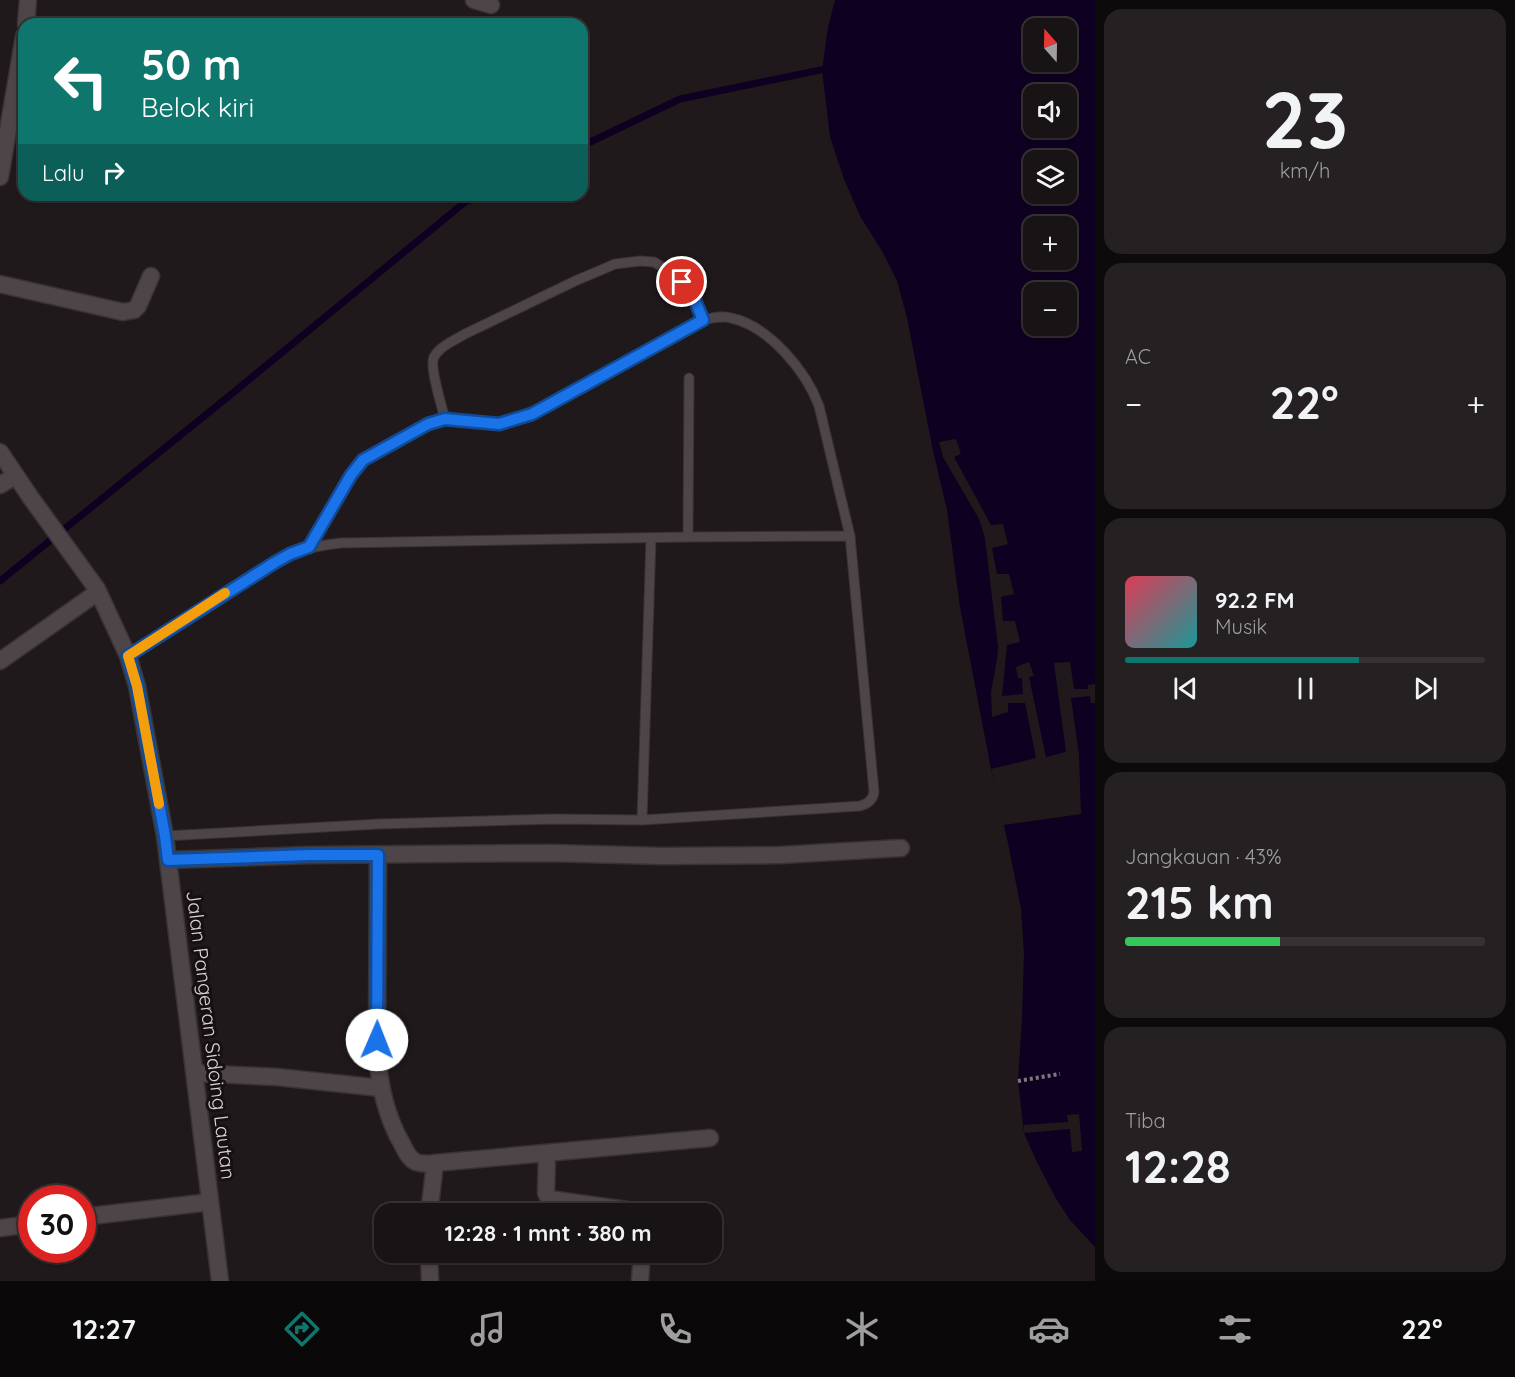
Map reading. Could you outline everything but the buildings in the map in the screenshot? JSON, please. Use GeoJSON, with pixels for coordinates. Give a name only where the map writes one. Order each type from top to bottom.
{"type":"FeatureCollection","features":[{"type":"Feature","properties":{"kind":"street"},"geometry":{"type":"LineString","coordinates":[[26,18],[28,0]]}},
{"type":"Feature","properties":{"kind":"street"},"geometry":{"type":"LineString","coordinates":[[474,0],[491,5]]}},
{"type":"Feature","properties":{"kind":"street"},"geometry":{"type":"LineString","coordinates":[[0,177],[2,150],[18,85]]}},
{"type":"Feature","properties":{"kind":"street"},"geometry":{"type":"LineString","coordinates":[[0,284],[123,312],[134,310],[138,306],[151,276]]}},
{"type":"Feature","properties":{"kind":"street"},"geometry":{"type":"LineString","coordinates":[[0,452],[15,476],[0,486]]}},
{"type":"Feature","properties":{"kind":"street","name":"Jalan Pangeran Sidoing Lautan"},"geometry":{"type":"LineString","coordinates":[[15,476],[98,591],[128,656],[137,686],[165,836],[220,1281]]}},
{"type":"Feature","properties":{"kind":"street"},"geometry":{"type":"LineString","coordinates":[[0,661],[98,591]]}},
{"type":"Feature","properties":{"kind":"street"},"geometry":{"type":"LineString","coordinates":[[168,860],[310,855],[550,853],[686,856],[781,855],[901,848]]}},
{"type":"Feature","properties":{"kind":"street"},"geometry":{"type":"LineString","coordinates":[[378,855],[377,1055],[381,1088],[390,1120],[407,1154],[417,1162],[430,1164],[710,1138]]}},
{"type":"Feature","properties":{"kind":"street"},"geometry":{"type":"LineString","coordinates":[[195,1073],[277,1077],[381,1088]]}},
{"type":"Feature","properties":{"kind":"street"},"geometry":{"type":"LineString","coordinates":[[547,1153],[546,1193],[549,1199],[577,1203]]}},
{"type":"Feature","properties":{"kind":"street"},"geometry":{"type":"LineString","coordinates":[[430,1203],[435,1163]]}},
{"type":"Feature","properties":{"kind":"street"},"geometry":{"type":"LineString","coordinates":[[96,1215],[210,1202]]}},
{"type":"Feature","properties":{"kind":"street"},"geometry":{"type":"LineString","coordinates":[[0,1228],[18,1226]]}},
{"type":"Feature","properties":{"kind":"street"},"geometry":{"type":"LineString","coordinates":[[429,1263],[430,1281]]}},
{"type":"Feature","properties":{"kind":"street"},"geometry":{"type":"LineString","coordinates":[[640,1281],[641,1263]]}},
{"type":"Feature","properties":{"kind":"lane"},"geometry":{"type":"LineString","coordinates":[[445,419],[432,367],[433,358],[439,351],[465,334],[615,264],[654,262],[669,271],[692,293],[703,320]]}},
{"type":"Feature","properties":{"kind":"lane"},"geometry":{"type":"LineString","coordinates":[[165,836],[391,824],[554,819],[642,820],[860,806],[872,799],[874,792],[850,536],[819,406],[800,370],[783,351],[749,324],[731,317],[718,316],[703,320],[532,414],[499,424],[445,419],[428,424],[363,460],[351,475],[309,547]]}},
{"type":"Feature","properties":{"kind":"lane"},"geometry":{"type":"LineString","coordinates":[[688,537],[689,378]]}},
{"type":"Feature","properties":{"kind":"lane"},"geometry":{"type":"LineString","coordinates":[[128,656],[274,563],[309,547],[341,543],[850,536]]}},
{"type":"Feature","properties":{"kind":"lane"},"geometry":{"type":"LineString","coordinates":[[642,820],[651,538]]}},
{"type":"Feature","properties":{"kind":"path"},"geometry":{"type":"LineString","coordinates":[[1018,1081],[1060,1074]]}},
{"type":"Feature","properties":{"kind":"shaded area"},"geometry":{"type":"Polygon","coordinates":[[[835,0],[1095,0],[1095,1247],[1070,1220],[1055,1197],[1024,1133],[1018,1081],[1024,953],[1021,909],[960,607],[947,510],[907,318],[897,281],[882,251],[860,216],[844,179],[830,137],[822,70],[828,27],[835,0]]]}},
{"type":"Feature","properties":{"kind":"pier"},"geometry":{"type":"Polygon","coordinates":[[[956,439],[961,454],[954,457],[991,525],[1003,524],[1008,544],[992,548],[997,574],[1009,574],[1014,594],[1001,597],[1003,621],[1015,621],[1020,642],[1007,645],[1002,696],[1023,694],[1022,678],[1018,678],[1016,667],[1029,662],[1034,676],[1029,677],[1046,757],[1066,752],[1054,663],[1070,662],[1074,689],[1088,689],[1088,685],[1095,684],[1095,703],[1091,703],[1090,696],[1071,698],[1079,755],[1081,814],[1003,825],[991,769],[1036,758],[1025,703],[1008,703],[1008,712],[992,717],[991,692],[998,647],[985,538],[979,519],[943,457],[939,442],[956,439]]]}},
{"type":"Feature","properties":{"kind":"pier"},"geometry":{"type":"Polygon","coordinates":[[[1079,1114],[1082,1151],[1072,1152],[1070,1129],[1024,1133],[1024,1125],[1068,1122],[1067,1115],[1079,1114]]]}},
{"type":"Feature","properties":{"kind":"waterway"},"geometry":{"type":"LineString","coordinates":[[588,143],[680,99],[830,68]]}},
{"type":"Feature","properties":{"kind":"waterway"},"geometry":{"type":"LineString","coordinates":[[0,581],[467,201]]}},
{"type":"Feature","properties":{"kind":"slow traffic"},"geometry":{"type":"LineString","coordinates":[[159,804],[137,686],[128,656],[225,593]]}},
{"type":"Feature","properties":{"kind":"route"},"geometry":{"type":"LineString","coordinates":[[377,1040],[378,855],[168,860],[137,686],[128,656],[274,563],[309,547],[351,475],[363,460],[397,440],[428,424],[445,419],[499,424],[532,414],[703,320],[692,293],[682,282]]}}]}
